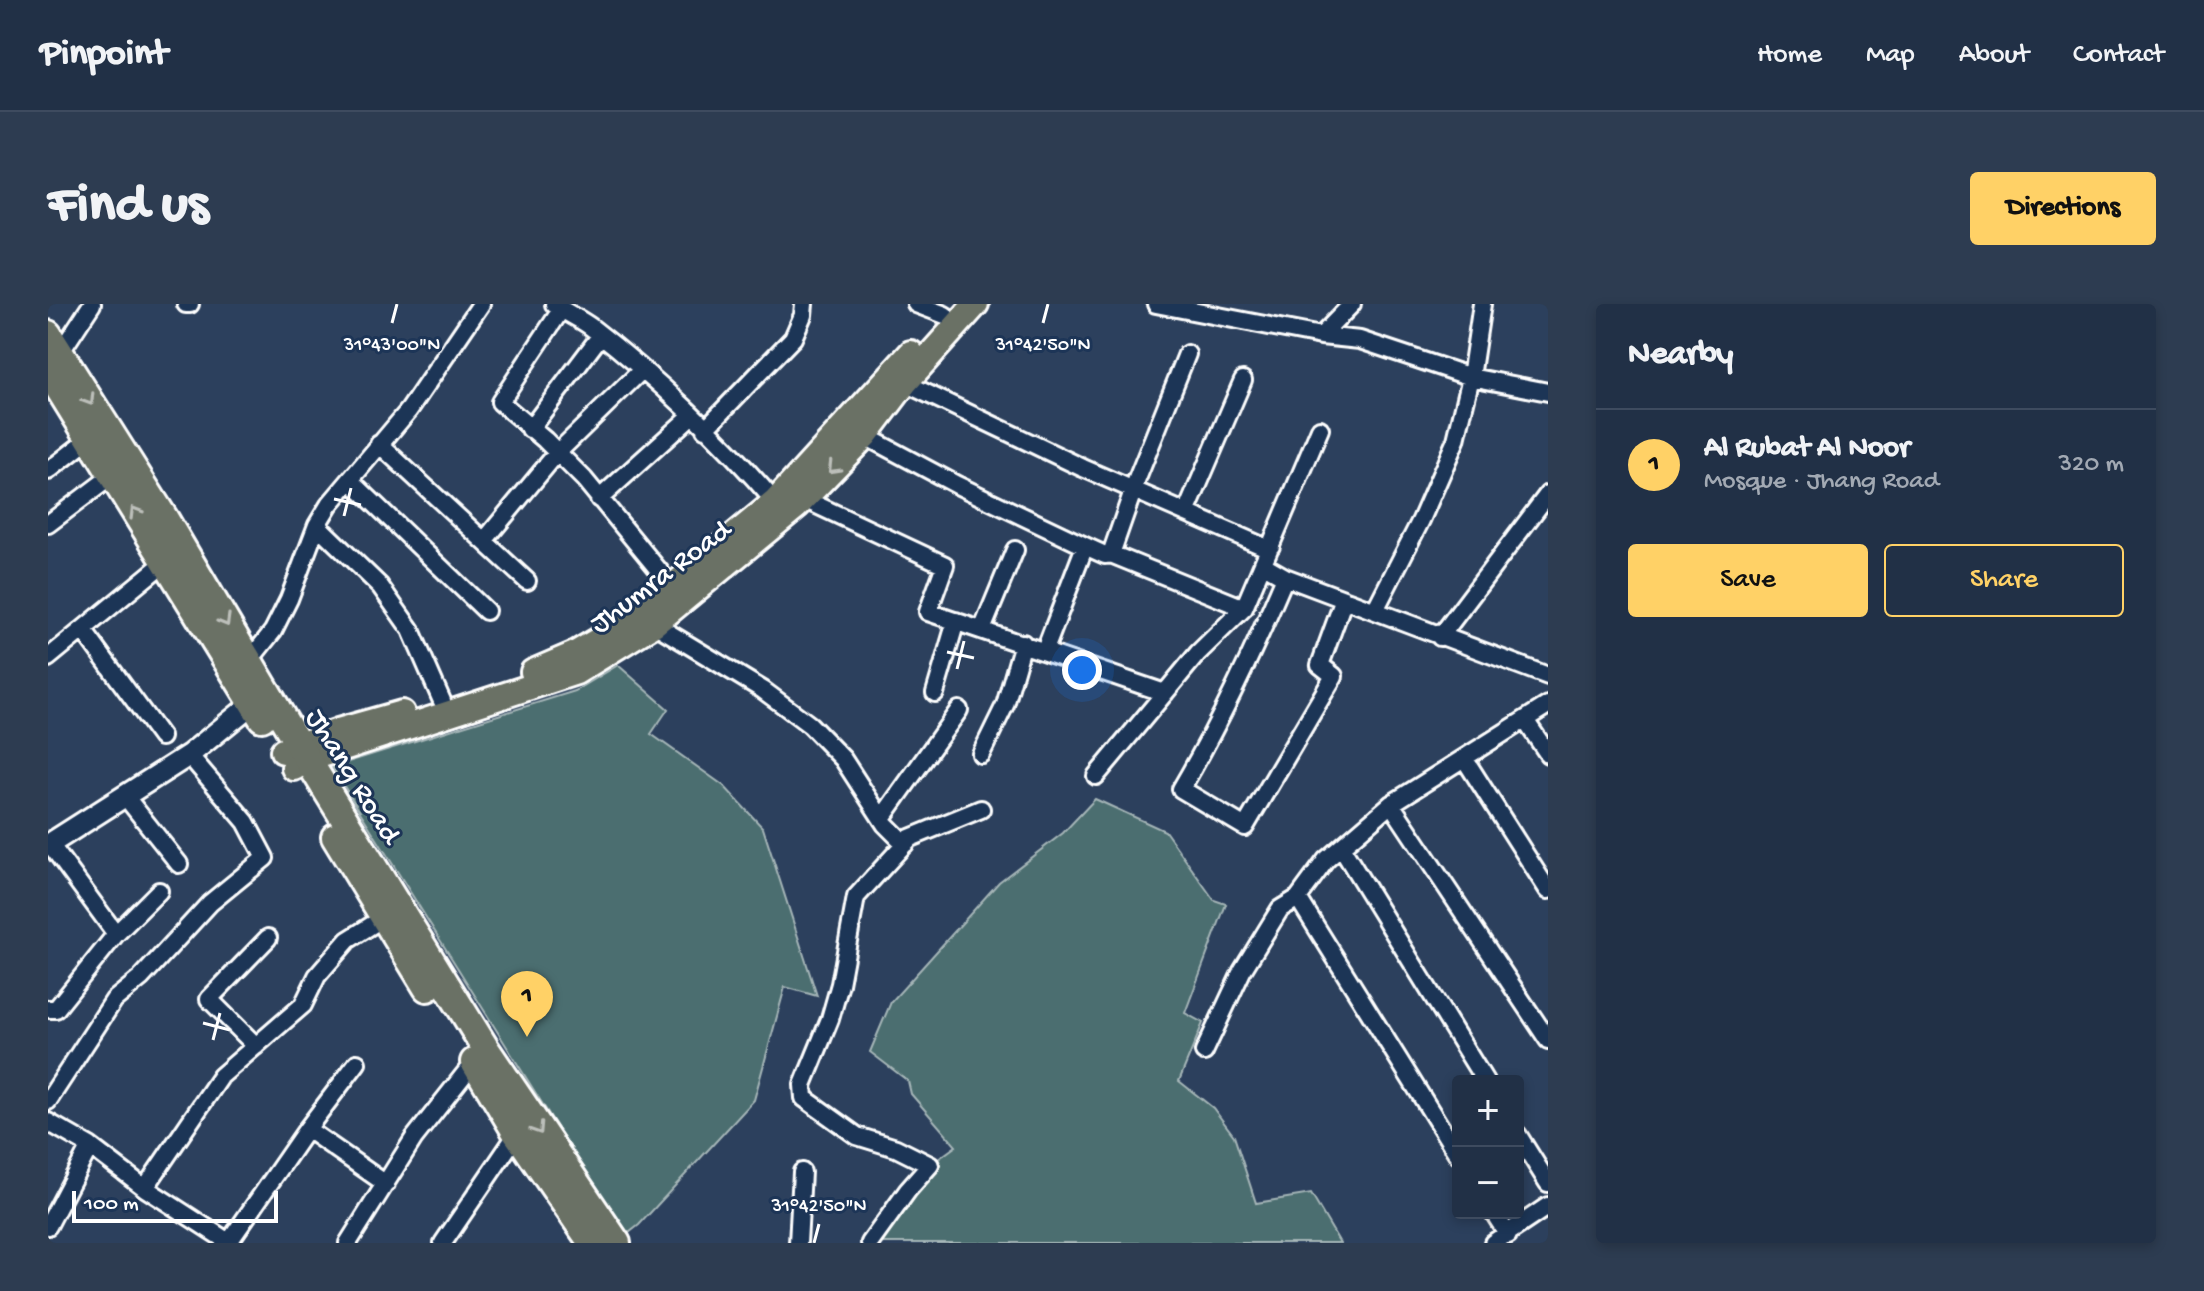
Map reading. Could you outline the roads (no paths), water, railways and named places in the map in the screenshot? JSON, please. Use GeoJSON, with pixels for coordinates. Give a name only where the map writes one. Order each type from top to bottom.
{"type":"FeatureCollection","features":[{"type":"Feature","properties":{"kind":"highway","name":"Jhang Road"},"geometry":{"type":"LineString","coordinates":[[51,357],[89,439],[253,703],[296,756],[486,1049],[592,1243]]}},
{"type":"Feature","properties":{"kind":"highway","name":"Jhang Road"},"geometry":{"type":"LineString","coordinates":[[51,357],[165,519],[249,661],[383,918],[517,1134],[557,1174],[617,1243]]}},
{"type":"Feature","properties":{"kind":"main road","name":"Jhumra Road"},"geometry":{"type":"LineString","coordinates":[[296,756],[576,672],[654,624],[771,530],[804,499],[865,436],[905,383],[976,304]]}},
{"type":"Feature","properties":{"kind":"main road","name":"Jhumra Road"},"geometry":{"type":"LineString","coordinates":[[296,756],[442,701],[537,671],[575,654],[632,620],[775,502],[950,309]]}},
{"type":"Feature","properties":{"kind":"street"},"geometry":{"type":"LineString","coordinates":[[51,357],[92,304]]}},
{"type":"Feature","properties":{"kind":"street"},"geometry":{"type":"LineString","coordinates":[[249,661],[273,631],[289,599],[317,525],[329,505],[409,410],[481,304]]}},
{"type":"Feature","properties":{"kind":"street"},"geometry":{"type":"LineString","coordinates":[[705,429],[793,338],[803,315],[804,304]]}},
{"type":"Feature","properties":{"kind":"street"},"geometry":{"type":"LineString","coordinates":[[916,304],[950,309]]}},
{"type":"Feature","properties":{"kind":"street"},"geometry":{"type":"LineString","coordinates":[[1156,304],[1321,336],[1360,340],[1471,377],[1548,392]]}},
{"type":"Feature","properties":{"kind":"street"},"geometry":{"type":"LineString","coordinates":[[1321,336],[1352,304]]}},
{"type":"Feature","properties":{"kind":"street"},"geometry":{"type":"LineString","coordinates":[[1375,610],[1421,520],[1456,440],[1471,377],[1482,304]]}},
{"type":"Feature","properties":{"kind":"street"},"geometry":{"type":"LineString","coordinates":[[661,573],[557,453],[500,402],[558,307],[601,335],[738,459],[775,502]]}},
{"type":"Feature","properties":{"kind":"street"},"geometry":{"type":"LineString","coordinates":[[530,429],[601,335]]}},
{"type":"Feature","properties":{"kind":"street"},"geometry":{"type":"LineString","coordinates":[[1111,554],[1133,489],[1187,354]]}},
{"type":"Feature","properties":{"kind":"street"},"geometry":{"type":"LineString","coordinates":[[484,541],[557,453],[641,371]]}},
{"type":"Feature","properties":{"kind":"street"},"geometry":{"type":"LineString","coordinates":[[1186,513],[1243,380]]}},
{"type":"Feature","properties":{"kind":"street"},"geometry":{"type":"LineString","coordinates":[[905,383],[1186,513],[1267,548],[1271,546]]}},
{"type":"Feature","properties":{"kind":"street"},"geometry":{"type":"LineString","coordinates":[[599,499],[691,416]]}},
{"type":"Feature","properties":{"kind":"street"},"geometry":{"type":"LineString","coordinates":[[1096,776],[1198,653],[1244,608],[1320,429]]}},
{"type":"Feature","properties":{"kind":"street"},"geometry":{"type":"LineString","coordinates":[[865,436],[957,485],[1085,546],[1244,608]]}},
{"type":"Feature","properties":{"kind":"street"},"geometry":{"type":"LineString","coordinates":[[48,471],[89,439]]}},
{"type":"Feature","properties":{"kind":"street"},"geometry":{"type":"LineString","coordinates":[[379,444],[527,581]]}},
{"type":"Feature","properties":{"kind":"street"},"geometry":{"type":"LineString","coordinates":[[48,524],[113,475]]}},
{"type":"Feature","properties":{"kind":"street"},"geometry":{"type":"LineString","coordinates":[[351,481],[486,611]]}},
{"type":"Feature","properties":{"kind":"street"},"geometry":{"type":"LineString","coordinates":[[1440,637],[1548,494]]}},
{"type":"Feature","properties":{"kind":"street"},"geometry":{"type":"LineString","coordinates":[[804,499],[945,565],[928,612],[1165,693]]}},
{"type":"Feature","properties":{"kind":"street"},"geometry":{"type":"LineString","coordinates":[[317,525],[380,586],[411,630],[442,701]]}},
{"type":"Feature","properties":{"kind":"street"},"geometry":{"type":"LineString","coordinates":[[1045,650],[1085,546]]}},
{"type":"Feature","properties":{"kind":"street"},"geometry":{"type":"LineString","coordinates":[[982,630],[1015,550]]}},
{"type":"Feature","properties":{"kind":"street"},"geometry":{"type":"LineString","coordinates":[[48,658],[165,562]]}},
{"type":"Feature","properties":{"kind":"street"},"geometry":{"type":"LineString","coordinates":[[1264,565],[1285,577],[1548,676]]}},
{"type":"Feature","properties":{"kind":"street"},"geometry":{"type":"LineString","coordinates":[[1285,577],[1256,645],[1181,789],[1245,827],[1334,676],[1320,665],[1344,599]]}},
{"type":"Feature","properties":{"kind":"street"},"geometry":{"type":"LineString","coordinates":[[935,693],[956,621]]}},
{"type":"Feature","properties":{"kind":"street"},"geometry":{"type":"LineString","coordinates":[[654,624],[763,690],[810,725],[843,759],[882,818],[905,844]]}},
{"type":"Feature","properties":{"kind":"street"},"geometry":{"type":"LineString","coordinates":[[83,630],[161,737]]}},
{"type":"Feature","properties":{"kind":"street"},"geometry":{"type":"LineString","coordinates":[[981,754],[1005,705],[1023,643]]}},
{"type":"Feature","properties":{"kind":"street"},"geometry":{"type":"LineString","coordinates":[[116,934],[49,844],[189,755],[253,703]]}},
{"type":"Feature","properties":{"kind":"street"},"geometry":{"type":"LineString","coordinates":[[1204,1052],[1242,971],[1280,909],[1298,898],[1326,860],[1391,804],[1548,705]]}},
{"type":"Feature","properties":{"kind":"street"},"geometry":{"type":"LineString","coordinates":[[882,818],[959,710]]}},
{"type":"Feature","properties":{"kind":"street"},"geometry":{"type":"LineString","coordinates":[[1525,720],[1548,754]]}},
{"type":"Feature","properties":{"kind":"street"},"geometry":{"type":"LineString","coordinates":[[48,1101],[114,1000],[141,978],[210,903],[265,858],[246,822],[189,755]]}},
{"type":"Feature","properties":{"kind":"street"},"geometry":{"type":"LineString","coordinates":[[1464,758],[1548,890]]}},
{"type":"Feature","properties":{"kind":"street"},"geometry":{"type":"LineString","coordinates":[[125,796],[179,864]]}},
{"type":"Feature","properties":{"kind":"street"},"geometry":{"type":"LineString","coordinates":[[1391,804],[1548,1040]]}},
{"type":"Feature","properties":{"kind":"street"},"geometry":{"type":"LineString","coordinates":[[870,1243],[930,1165],[896,1148],[857,1136],[804,1098],[803,1085],[830,1019],[840,984],[856,897],[910,838],[981,809]]}},
{"type":"Feature","properties":{"kind":"street"},"geometry":{"type":"LineString","coordinates":[[1341,847],[1481,1075]]}},
{"type":"Feature","properties":{"kind":"street"},"geometry":{"type":"LineString","coordinates":[[48,1009],[56,1009],[116,934],[159,891]]}},
{"type":"Feature","properties":{"kind":"street"},"geometry":{"type":"LineString","coordinates":[[1298,898],[1453,1147]]}},
{"type":"Feature","properties":{"kind":"street"},"geometry":{"type":"LineString","coordinates":[[145,1188],[221,1076],[303,1005],[317,976],[348,940],[383,918]]}},
{"type":"Feature","properties":{"kind":"street"},"geometry":{"type":"LineString","coordinates":[[256,1046],[209,999],[268,938]]}},
{"type":"Feature","properties":{"kind":"street"},"geometry":{"type":"LineString","coordinates":[[348,1243],[414,1138],[474,1062]]}},
{"type":"Feature","properties":{"kind":"street"},"geometry":{"type":"LineString","coordinates":[[48,1122],[90,1146],[145,1188],[229,1243],[307,1129],[357,1063]]}},
{"type":"Feature","properties":{"kind":"street"},"geometry":{"type":"LineString","coordinates":[[307,1129],[386,1184]]}},
{"type":"Feature","properties":{"kind":"street"},"geometry":{"type":"LineString","coordinates":[[445,1242],[517,1134]]}},
{"type":"Feature","properties":{"kind":"street"},"geometry":{"type":"LineString","coordinates":[[1524,1145],[1548,1183]]}},
{"type":"Feature","properties":{"kind":"street"},"geometry":{"type":"LineString","coordinates":[[48,1226],[90,1146]]}},
{"type":"Feature","properties":{"kind":"street"},"geometry":{"type":"LineString","coordinates":[[798,1243],[802,1172]]}},
{"type":"Feature","properties":{"kind":"street"},"geometry":{"type":"LineString","coordinates":[[1495,1219],[1500,1239],[1548,1207]]}},
{"type":"Feature","properties":{"kind":"place","name":"Al Rubat Al Noor"},"geometry":{"type":"Point","coordinates":[527,1037]}}]}
